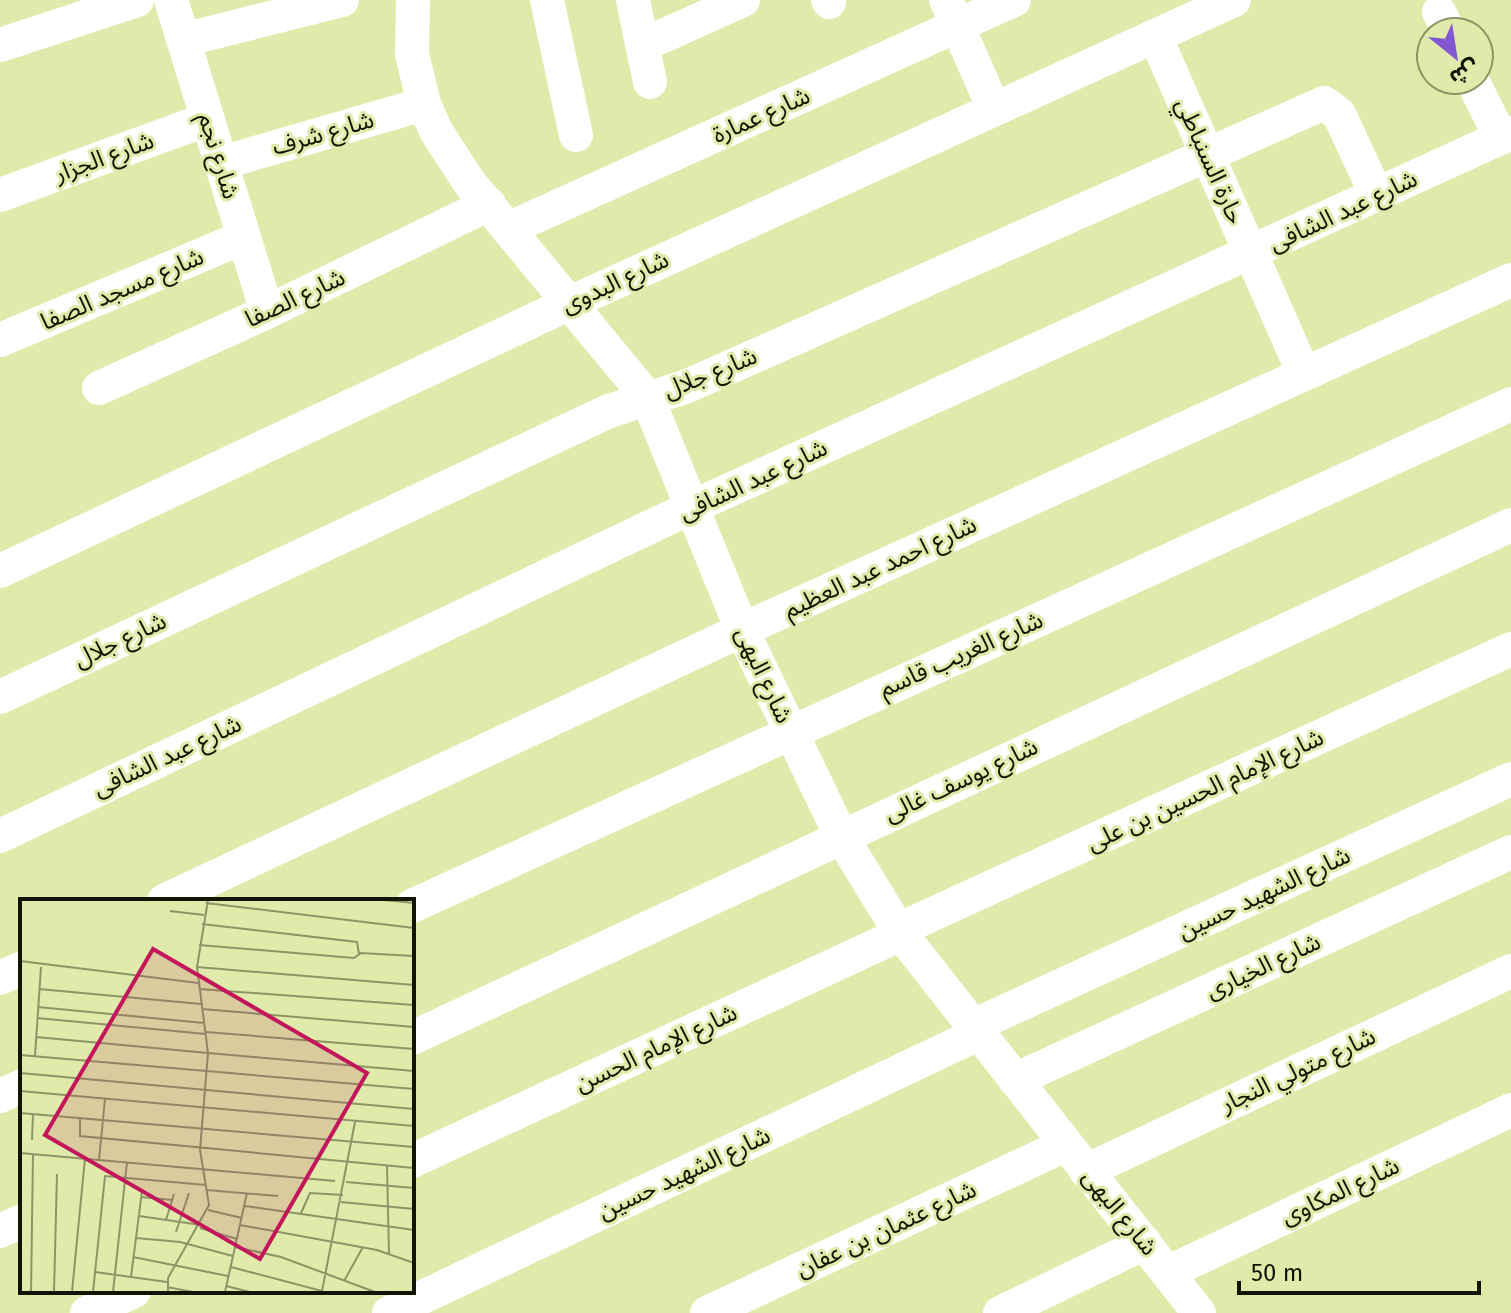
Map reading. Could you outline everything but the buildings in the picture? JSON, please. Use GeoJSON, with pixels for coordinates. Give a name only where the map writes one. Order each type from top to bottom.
{"type":"FeatureCollection","features":[{"type":"Feature","properties":{"kind":"street"},"geometry":{"type":"LineString","coordinates":[[0,45],[137,0]]}},
{"type":"Feature","properties":{"kind":"street","name":"شارع نجم"},"geometry":{"type":"LineString","coordinates":[[171,0],[267,312]]}},
{"type":"Feature","properties":{"kind":"street"},"geometry":{"type":"LineString","coordinates":[[183,40],[342,0]]}},
{"type":"Feature","properties":{"kind":"street"},"geometry":{"type":"LineString","coordinates":[[547,0],[576,135]]}},
{"type":"Feature","properties":{"kind":"street"},"geometry":{"type":"LineString","coordinates":[[633,0],[650,82]]}},
{"type":"Feature","properties":{"kind":"street"},"geometry":{"type":"LineString","coordinates":[[643,45],[743,0]]}},
{"type":"Feature","properties":{"kind":"street","name":"شارع عمارة"},"geometry":{"type":"LineString","coordinates":[[498,217],[952,13],[1014,0]]}},
{"type":"Feature","properties":{"kind":"street","name":"شارع البدوى"},"geometry":{"type":"LineString","coordinates":[[0,571],[570,303],[1233,0]]}},
{"type":"Feature","properties":{"kind":"street","name":"شارع البهى"},"geometry":{"type":"LineString","coordinates":[[415,1],[412,54],[424,104],[451,158],[647,397],[742,630],[841,836],[899,932],[1199,1313]]}},
{"type":"Feature","properties":{"kind":"street"},"geometry":{"type":"LineString","coordinates":[[952,13],[994,109]]}},
{"type":"Feature","properties":{"kind":"street","name":"حارة السنباطي"},"geometry":{"type":"LineString","coordinates":[[1155,36],[1304,374]]}},
{"type":"Feature","properties":{"kind":"street"},"geometry":{"type":"LineString","coordinates":[[1482,96],[1506,136]]}},
{"type":"Feature","properties":{"kind":"street","name":"شارع جلال"},"geometry":{"type":"LineString","coordinates":[[0,697],[609,411],[685,387],[1324,103],[1339,114],[1377,196]]}},
{"type":"Feature","properties":{"kind":"street","name":"شارع شرف"},"geometry":{"type":"LineString","coordinates":[[221,163],[424,104]]}},
{"type":"Feature","properties":{"kind":"street","name":"شارع الجزار"},"geometry":{"type":"LineString","coordinates":[[0,195],[208,119]]}},
{"type":"Feature","properties":{"kind":"street","name":"شارع عبد الشافى"},"geometry":{"type":"LineString","coordinates":[[0,836],[690,508],[1506,136]]}},
{"type":"Feature","properties":{"kind":"street","name":"شارع الصفا"},"geometry":{"type":"LineString","coordinates":[[99,388],[267,312],[498,217]]}},
{"type":"Feature","properties":{"kind":"street","name":"شارع مسجد الصفا"},"geometry":{"type":"LineString","coordinates":[[0,340],[244,237]]}},
{"type":"Feature","properties":{"kind":"street","name":"شارع احمد عبد العظيم"},"geometry":{"type":"LineString","coordinates":[[168,899],[742,630],[1511,280]]}},
{"type":"Feature","properties":{"kind":"street","name":"شارع الغريب قاسم"},"geometry":{"type":"LineString","coordinates":[[414,905],[1511,404]]}},
{"type":"Feature","properties":{"kind":"street","name":"شارع يوسف غالى"},"geometry":{"type":"LineString","coordinates":[[414,1037],[1511,525]]}},
{"type":"Feature","properties":{"kind":"street","name":"شارع الإمام الحسين بن على"},"geometry":{"type":"LineString","coordinates":[[899,932],[1511,649]]}},
{"type":"Feature","properties":{"kind":"street","name":"شارع الشهيد حسين"},"geometry":{"type":"LineString","coordinates":[[389,1313],[976,1030],[1511,779]]}},
{"type":"Feature","properties":{"kind":"street","name":"شارع الخيارى"},"geometry":{"type":"LineString","coordinates":[[1015,1080],[1511,852]]}},
{"type":"Feature","properties":{"kind":"street","name":"شارع الإمام الحسن"},"geometry":{"type":"LineString","coordinates":[[414,1160],[899,932]]}},
{"type":"Feature","properties":{"kind":"street"},"geometry":{"type":"LineString","coordinates":[[0,978],[20,969]]}},
{"type":"Feature","properties":{"kind":"street","name":"شارع متولي النجار"},"geometry":{"type":"LineString","coordinates":[[1075,1158],[1511,971]]}},
{"type":"Feature","properties":{"kind":"street"},"geometry":{"type":"LineString","coordinates":[[0,1096],[20,1087]]}},
{"type":"Feature","properties":{"kind":"street","name":"شارع المكاوى"},"geometry":{"type":"LineString","coordinates":[[1169,1272],[1511,1110]]}},
{"type":"Feature","properties":{"kind":"street","name":"شارع عثمان بن عفان"},"geometry":{"type":"LineString","coordinates":[[707,1313],[1075,1158]]}},
{"type":"Feature","properties":{"kind":"street"},"geometry":{"type":"LineString","coordinates":[[0,1231],[20,1222]]}},
{"type":"Feature","properties":{"kind":"street"},"geometry":{"type":"LineString","coordinates":[[1000,1313],[1145,1243]]}},
{"type":"Feature","properties":{"kind":"street"},"geometry":{"type":"LineString","coordinates":[[87,1313],[130,1293]]}}]}
